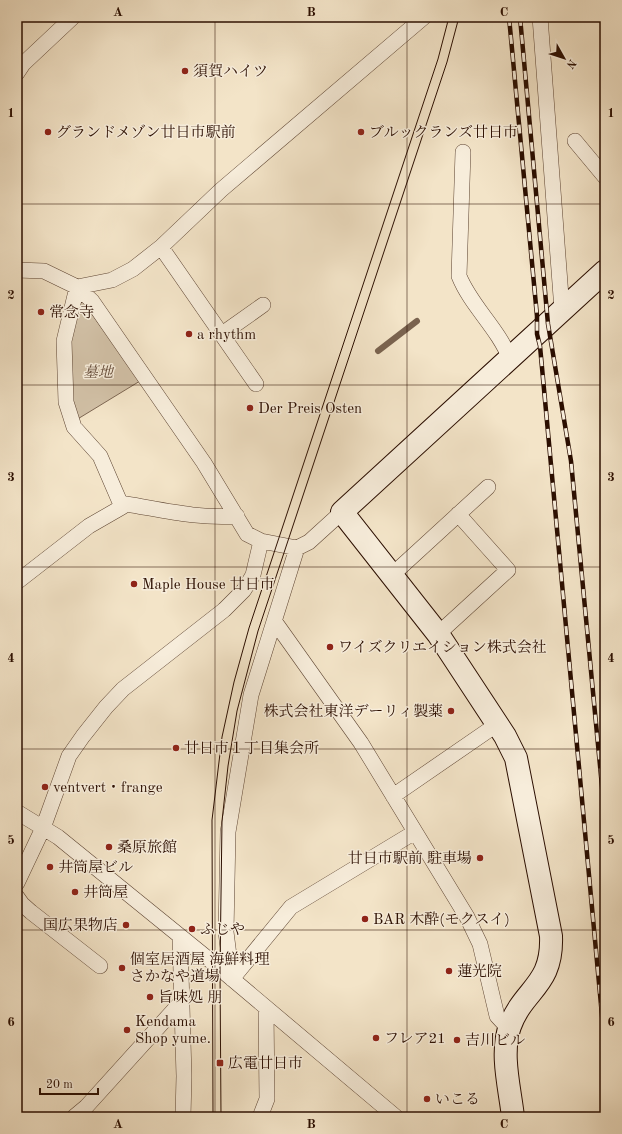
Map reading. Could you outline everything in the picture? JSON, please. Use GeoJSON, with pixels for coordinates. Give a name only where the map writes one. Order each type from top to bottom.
{"type":"FeatureCollection","features":[{"type":"Feature","properties":{"kind":"street"},"geometry":{"type":"LineString","coordinates":[[17,73],[23,64],[73,17]]}},
{"type":"Feature","properties":{"kind":"street"},"geometry":{"type":"LineString","coordinates":[[77,287],[112,280],[133,269],[161,247],[221,190],[424,17]]}},
{"type":"Feature","properties":{"kind":"street"},"geometry":{"type":"LineString","coordinates":[[540,17],[562,310]]}},
{"type":"Feature","properties":{"kind":"street"},"geometry":{"type":"LineString","coordinates":[[575,141],[605,177]]}},
{"type":"Feature","properties":{"kind":"street"},"geometry":{"type":"LineString","coordinates":[[463,152],[459,276],[467,292],[505,346],[510,359]]}},
{"type":"Feature","properties":{"kind":"street"},"geometry":{"type":"LineString","coordinates":[[161,247],[256,384]]}},
{"type":"Feature","properties":{"kind":"street"},"geometry":{"type":"LineString","coordinates":[[17,270],[44,271],[77,287],[92,301],[204,463],[237,516],[246,534],[261,541],[297,548],[309,542],[605,271]]}},
{"type":"Feature","properties":{"kind":"street"},"geometry":{"type":"LineString","coordinates":[[77,287],[64,341],[66,402],[74,427],[100,456],[122,507]]}},
{"type":"Feature","properties":{"kind":"street"},"geometry":{"type":"LineString","coordinates":[[222,334],[263,304]]}},
{"type":"Feature","properties":{"kind":"street"},"geometry":{"type":"LineString","coordinates":[[392,575],[488,487]]}},
{"type":"Feature","properties":{"kind":"street"},"geometry":{"type":"LineString","coordinates":[[17,582],[89,526],[126,504],[174,514],[219,518],[237,516]]}},
{"type":"Feature","properties":{"kind":"street"},"geometry":{"type":"LineString","coordinates":[[342,512],[438,634],[498,723],[516,758],[551,936],[552,953],[548,969],[540,983],[515,1016],[509,1029],[506,1057],[513,1117]]}},
{"type":"Feature","properties":{"kind":"street"},"geometry":{"type":"LineString","coordinates":[[438,634],[508,570],[458,514]]}},
{"type":"Feature","properties":{"kind":"street"},"geometry":{"type":"LineString","coordinates":[[17,883],[43,828],[69,756],[83,736],[106,707],[123,689],[224,610],[244,590],[253,575],[261,541]]}},
{"type":"Feature","properties":{"kind":"street"},"geometry":{"type":"LineString","coordinates":[[232,979],[226,932],[228,832],[251,695],[297,548]]}},
{"type":"Feature","properties":{"kind":"street"},"geometry":{"type":"LineString","coordinates":[[274,622],[340,712],[474,930],[483,958],[497,1016],[509,1029]]}},
{"type":"Feature","properties":{"kind":"street"},"geometry":{"type":"LineString","coordinates":[[393,796],[498,723]]}},
{"type":"Feature","properties":{"kind":"street"},"geometry":{"type":"LineString","coordinates":[[17,812],[61,840],[232,979],[396,1117]]}},
{"type":"Feature","properties":{"kind":"street"},"geometry":{"type":"LineString","coordinates":[[232,979],[291,907],[415,832]]}},
{"type":"Feature","properties":{"kind":"street"},"geometry":{"type":"LineString","coordinates":[[17,896],[27,908],[100,966]]}},
{"type":"Feature","properties":{"kind":"street"},"geometry":{"type":"LineString","coordinates":[[180,937],[184,1076],[183,1117]]}},
{"type":"Feature","properties":{"kind":"street"},"geometry":{"type":"LineString","coordinates":[[74,1117],[86,1107],[182,1001]]}},
{"type":"Feature","properties":{"kind":"street"},"geometry":{"type":"LineString","coordinates":[[260,1117],[267,1099],[266,1009]]}},
{"type":"Feature","properties":{"kind":"green space","name":"墓地"},"geometry":{"type":"Polygon","coordinates":[[[79,296],[140,381],[76,420],[67,360],[79,296]]]}},
{"type":"Feature","properties":{"kind":"waterway"},"geometry":{"type":"LineString","coordinates":[[378,351],[417,321]]}},
{"type":"Feature","properties":{"kind":"tram line"},"geometry":{"type":"LineString","coordinates":[[213,1117],[212,820],[222,737],[234,682],[249,628],[438,59],[449,17]]}},
{"type":"Feature","properties":{"kind":"tram line"},"geometry":{"type":"LineString","coordinates":[[221,1117],[220,969],[222,821],[228,766],[237,711],[258,631],[447,62],[459,17]]}},
{"type":"Feature","properties":{"kind":"railway"},"geometry":{"type":"LineString","coordinates":[[509,17],[537,316],[537,334],[540,346],[605,1048]]}},
{"type":"Feature","properties":{"kind":"railway"},"geometry":{"type":"LineString","coordinates":[[520,17],[548,324],[571,461],[605,818]]}},
{"type":"Feature","properties":{"kind":"place","name":"須賀ハイツ"},"geometry":{"type":"Point","coordinates":[185,71]}},
{"type":"Feature","properties":{"kind":"place","name":"グランドメゾン廿日市駅前"},"geometry":{"type":"Point","coordinates":[48,132]}},
{"type":"Feature","properties":{"kind":"place","name":"ブルックランズ廿日市"},"geometry":{"type":"Point","coordinates":[361,132]}},
{"type":"Feature","properties":{"kind":"place","name":"常念寺"},"geometry":{"type":"Point","coordinates":[41,312]}},
{"type":"Feature","properties":{"kind":"place","name":"a rhythm"},"geometry":{"type":"Point","coordinates":[189,334]}},
{"type":"Feature","properties":{"kind":"place","name":"Der Preis Osten"},"geometry":{"type":"Point","coordinates":[250,408]}},
{"type":"Feature","properties":{"kind":"place","name":"Maple House 廿日市"},"geometry":{"type":"Point","coordinates":[134,584]}},
{"type":"Feature","properties":{"kind":"place","name":"ワイズクリエイション株式会社"},"geometry":{"type":"Point","coordinates":[330,647]}},
{"type":"Feature","properties":{"kind":"place","name":"株式会社東洋デーリィ製薬"},"geometry":{"type":"Point","coordinates":[451,711]}},
{"type":"Feature","properties":{"kind":"place","name":"廿日市１丁目集会所"},"geometry":{"type":"Point","coordinates":[176,748]}},
{"type":"Feature","properties":{"kind":"place","name":"ventvert・frange"},"geometry":{"type":"Point","coordinates":[45,787]}},
{"type":"Feature","properties":{"kind":"place","name":"桑原旅館"},"geometry":{"type":"Point","coordinates":[109,847]}},
{"type":"Feature","properties":{"kind":"place","name":"廿日市駅前 駐車場"},"geometry":{"type":"Point","coordinates":[480,858]}},
{"type":"Feature","properties":{"kind":"place","name":"井筒屋ビル"},"geometry":{"type":"Point","coordinates":[50,867]}},
{"type":"Feature","properties":{"kind":"place","name":"井筒屋"},"geometry":{"type":"Point","coordinates":[75,892]}},
{"type":"Feature","properties":{"kind":"place","name":"BAR 木酔(モクスイ)"},"geometry":{"type":"Point","coordinates":[365,919]}},
{"type":"Feature","properties":{"kind":"place","name":"国広果物店"},"geometry":{"type":"Point","coordinates":[126,925]}},
{"type":"Feature","properties":{"kind":"place","name":"ふじや"},"geometry":{"type":"Point","coordinates":[192,929]}},
{"type":"Feature","properties":{"kind":"place","name":"個室居酒屋 海鮮料理 さかなや道場"},"geometry":{"type":"Point","coordinates":[122,968]}},
{"type":"Feature","properties":{"kind":"place","name":"蓮光院"},"geometry":{"type":"Point","coordinates":[449,971]}},
{"type":"Feature","properties":{"kind":"place","name":"旨味処 朋"},"geometry":{"type":"Point","coordinates":[150,997]}},
{"type":"Feature","properties":{"kind":"place","name":"Kendama Shop yume."},"geometry":{"type":"Point","coordinates":[127,1030]}},
{"type":"Feature","properties":{"kind":"place","name":"フレア21"},"geometry":{"type":"Point","coordinates":[376,1038]}},
{"type":"Feature","properties":{"kind":"place","name":"吉川ビル"},"geometry":{"type":"Point","coordinates":[457,1040]}},
{"type":"Feature","properties":{"kind":"place","name":"広電廿日市"},"geometry":{"type":"Point","coordinates":[220,1063]}},
{"type":"Feature","properties":{"kind":"place","name":"いこる"},"geometry":{"type":"Point","coordinates":[427,1099]}}]}
